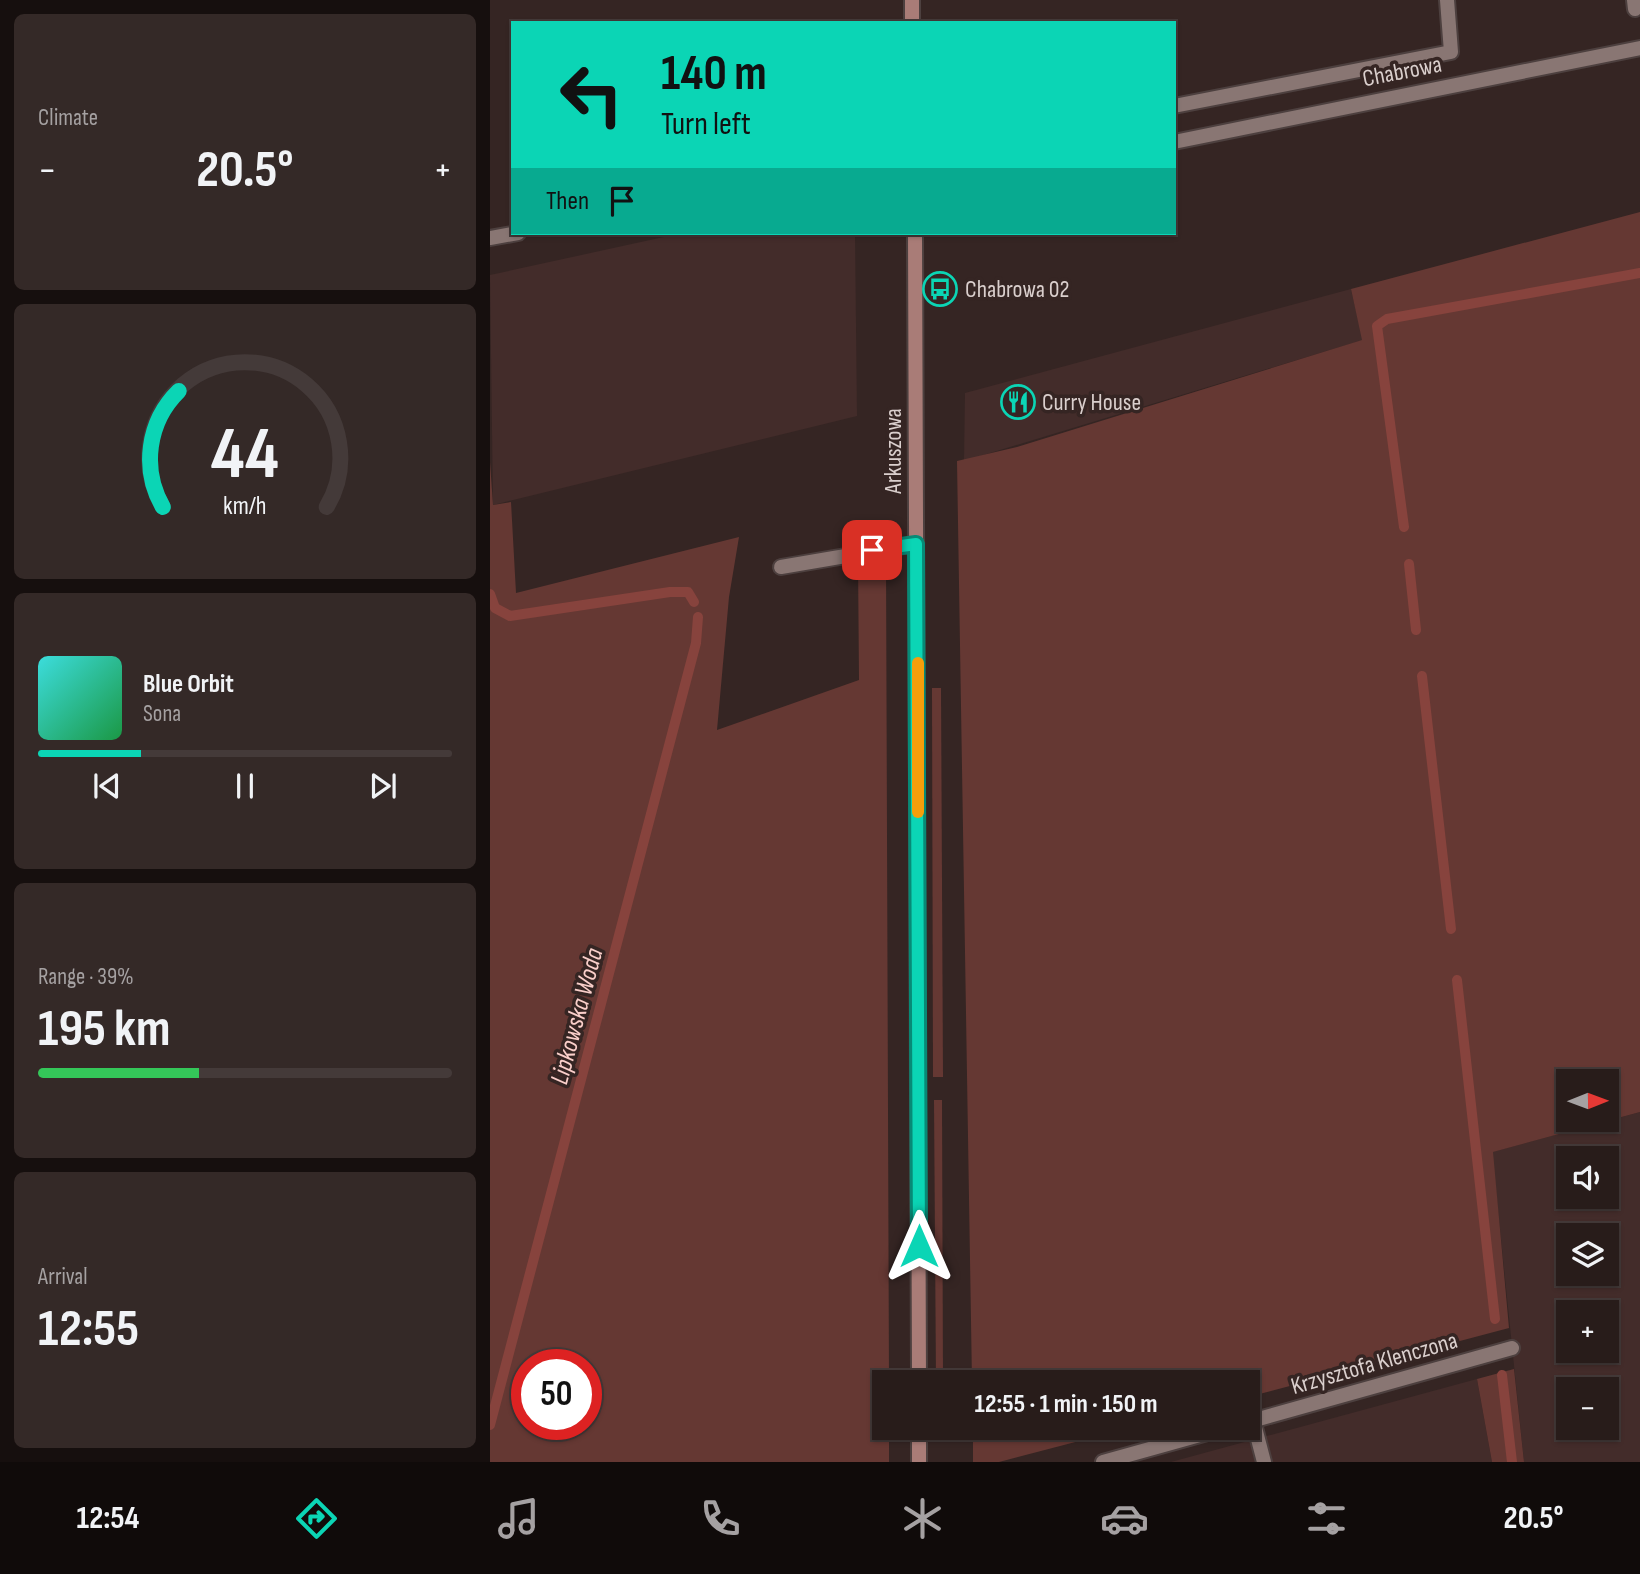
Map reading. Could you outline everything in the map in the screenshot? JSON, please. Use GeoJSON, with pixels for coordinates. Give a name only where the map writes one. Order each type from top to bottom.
{"type":"FeatureCollection","features":[{"type":"Feature","properties":{"kind":"main road"},"geometry":{"type":"LineString","coordinates":[[912,0],[912,21]]}},
{"type":"Feature","properties":{"kind":"main road","name":"Arkuszowa"},"geometry":{"type":"LineString","coordinates":[[915,235],[919,1370]]}},
{"type":"Feature","properties":{"kind":"main road"},"geometry":{"type":"LineString","coordinates":[[919,1440],[919,1462]]}},
{"type":"Feature","properties":{"kind":"street"},"geometry":{"type":"LineString","coordinates":[[1176,106],[1451,52],[1447,0]]}},
{"type":"Feature","properties":{"kind":"street","name":"Chabrowa"},"geometry":{"type":"LineString","coordinates":[[1176,142],[1640,48]]}},
{"type":"Feature","properties":{"kind":"street"},"geometry":{"type":"LineString","coordinates":[[490,238],[511,234]]}},
{"type":"Feature","properties":{"kind":"street"},"geometry":{"type":"LineString","coordinates":[[781,567],[916,544]]}},
{"type":"Feature","properties":{"kind":"street","name":"Krzysztofa Klenczona"},"geometry":{"type":"LineString","coordinates":[[1260,1418],[1512,1348]]}},
{"type":"Feature","properties":{"kind":"street"},"geometry":{"type":"LineString","coordinates":[[1104,1462],[1128,1459],[1187,1440]]}},
{"type":"Feature","properties":{"kind":"street"},"geometry":{"type":"LineString","coordinates":[[1256,1440],[1264,1462]]}},
{"type":"Feature","properties":{"kind":"shaded area"},"geometry":{"type":"Polygon","coordinates":[[[1640,212],[1640,1112],[1619,1118],[1619,1069],[1556,1069],[1556,1132],[1566,1132],[1493,1152],[1509,1328],[1260,1394],[1260,1370],[972,1370],[957,461],[1017,447],[1362,340],[1351,289],[1640,212]]]}},
{"type":"Feature","properties":{"kind":"shaded area"},"geometry":{"type":"Polygon","coordinates":[[[673,235],[855,235],[857,416],[493,505],[490,275],[673,235]]]}},
{"type":"Feature","properties":{"kind":"shaded area"},"geometry":{"type":"Polygon","coordinates":[[[1351,289],[1363,340],[964,461],[965,393],[1351,289]]]}},
{"type":"Feature","properties":{"kind":"shaded area"},"geometry":{"type":"Polygon","coordinates":[[[490,462],[493,505],[511,502],[516,593],[739,537],[729,597],[717,730],[859,680],[858,560],[886,558],[889,1370],[872,1370],[872,1440],[889,1440],[889,1462],[490,1462],[490,462]]]}},
{"type":"Feature","properties":{"kind":"shaded area"},"geometry":{"type":"Polygon","coordinates":[[[932,688],[941,688],[943,1077],[933,1077],[932,688]]]}},
{"type":"Feature","properties":{"kind":"shaded area"},"geometry":{"type":"Polygon","coordinates":[[[934,1100],[942,1100],[943,1370],[936,1370],[934,1100]]]}},
{"type":"Feature","properties":{"kind":"shaded area"},"geometry":{"type":"Polygon","coordinates":[[[1640,1112],[1640,1462],[1524,1462],[1492,1152],[1566,1132],[1619,1132],[1619,1118],[1640,1112]]]}},
{"type":"Feature","properties":{"kind":"shaded area"},"geometry":{"type":"Polygon","coordinates":[[[1514,1369],[1524,1462],[1492,1462],[1477,1379],[1514,1369]]]}},
{"type":"Feature","properties":{"kind":"shaded area"},"geometry":{"type":"Polygon","coordinates":[[[1477,1379],[1492,1462],[1171,1462],[1477,1379]]]}},
{"type":"Feature","properties":{"kind":"shaded area"},"geometry":{"type":"Polygon","coordinates":[[[973,1440],[1083,1440],[999,1462],[973,1462],[973,1440]]]}},
{"type":"Feature","properties":{"kind":"waterway"},"geometry":{"type":"LineString","coordinates":[[1404,527],[1377,326],[1387,319],[1640,273]]}},
{"type":"Feature","properties":{"kind":"waterway"},"geometry":{"type":"LineString","coordinates":[[1409,564],[1416,630]]}},
{"type":"Feature","properties":{"kind":"waterway","name":"Lipkowska Woda"},"geometry":{"type":"LineString","coordinates":[[490,594],[495,608],[510,616],[670,592],[688,592],[694,602]]}},
{"type":"Feature","properties":{"kind":"waterway","name":"Lipkowska Woda"},"geometry":{"type":"LineString","coordinates":[[490,1425],[696,643],[698,617]]}},
{"type":"Feature","properties":{"kind":"waterway"},"geometry":{"type":"LineString","coordinates":[[1422,676],[1451,929]]}},
{"type":"Feature","properties":{"kind":"waterway"},"geometry":{"type":"LineString","coordinates":[[1457,980],[1495,1319]]}},
{"type":"Feature","properties":{"kind":"waterway"},"geometry":{"type":"LineString","coordinates":[[1502,1375],[1512,1462]]}},
{"type":"Feature","properties":{"kind":"slow traffic"},"geometry":{"type":"LineString","coordinates":[[918,663],[918,812]]}},
{"type":"Feature","properties":{"kind":"place","name":"Chabrowa 02"},"geometry":{"type":"Point","coordinates":[940,289]}},
{"type":"Feature","properties":{"kind":"place","name":"Curry House"},"geometry":{"type":"Point","coordinates":[1018,402]}},
{"type":"Feature","properties":{"kind":"route"},"geometry":{"type":"LineString","coordinates":[[872,550],[916,544],[919,1246]]}}]}
